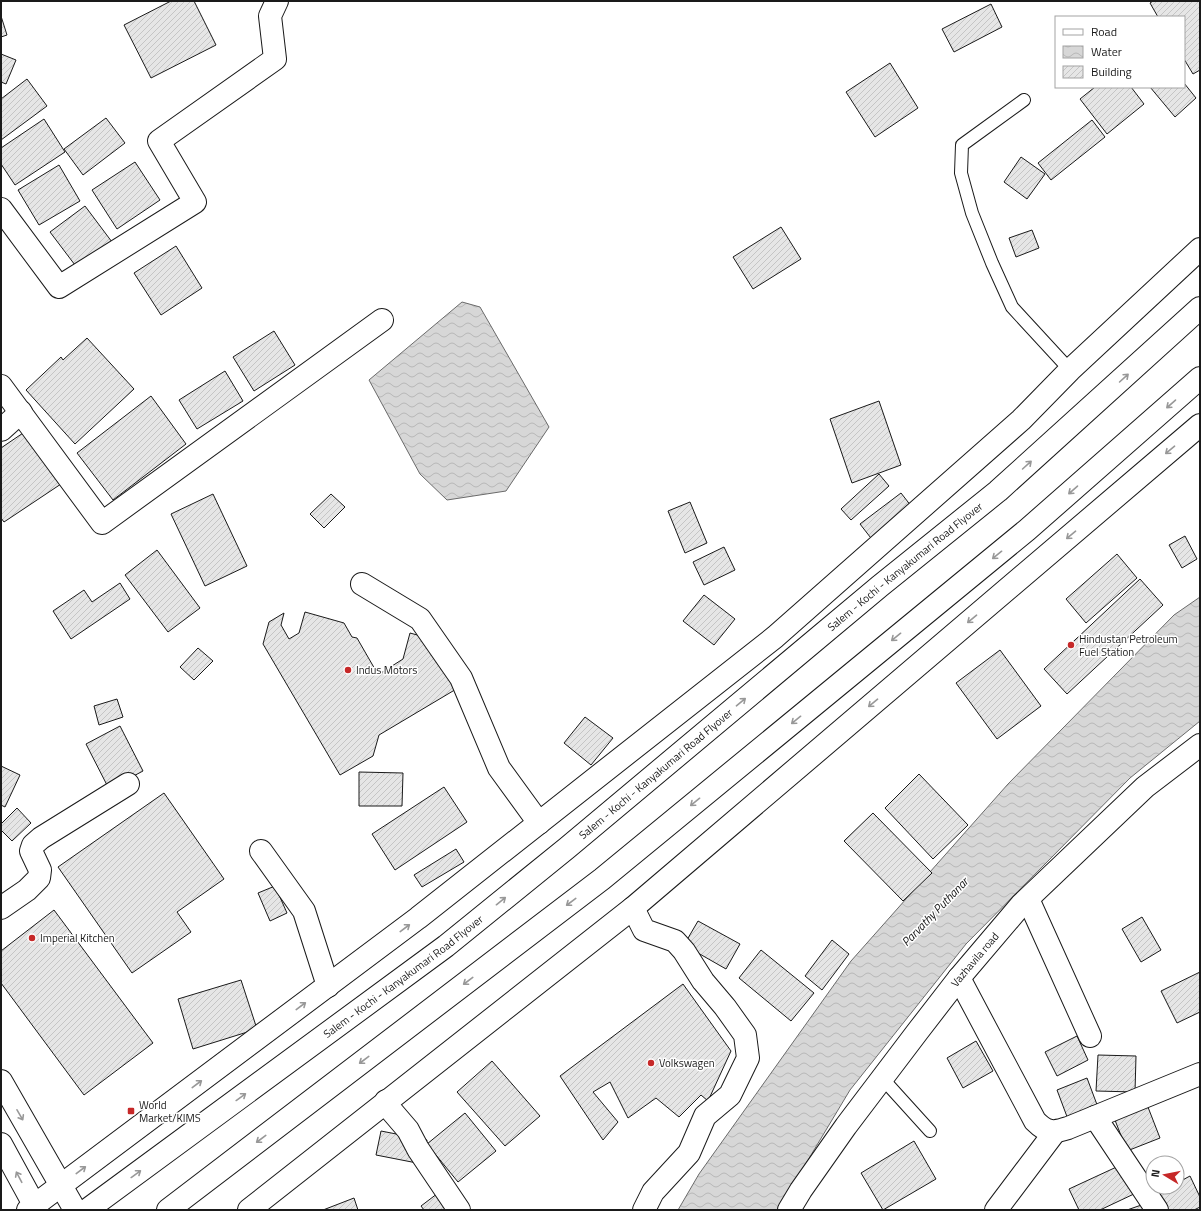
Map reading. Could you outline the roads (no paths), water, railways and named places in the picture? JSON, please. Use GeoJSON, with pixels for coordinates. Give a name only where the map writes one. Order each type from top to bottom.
{"type":"FeatureCollection","features":[{"type":"Feature","properties":{"kind":"main road"},"geometry":{"type":"LineString","coordinates":[[1,209],[59,287],[195,202],[159,141],[275,59],[270,16],[277,1]]}},
{"type":"Feature","properties":{"kind":"main road"},"geometry":{"type":"LineString","coordinates":[[1,1144],[33,1208],[418,918],[775,637],[1021,420],[1070,370],[1200,249]]}},
{"type":"Feature","properties":{"kind":"main road","name":"Salem - Kochi - Kanyakumari Road Flyover"},"geometry":{"type":"LineString","coordinates":[[87,1210],[446,946],[525,882],[880,586],[998,491],[1200,308]]}},
{"type":"Feature","properties":{"kind":"main road"},"geometry":{"type":"LineString","coordinates":[[1,386],[102,523],[382,320]]}},
{"type":"Feature","properties":{"kind":"main road"},"geometry":{"type":"LineString","coordinates":[[168,1210],[602,878],[1027,530],[1200,378]]}},
{"type":"Feature","properties":{"kind":"main road"},"geometry":{"type":"LineString","coordinates":[[1,430],[21,412]]}},
{"type":"Feature","properties":{"kind":"main road"},"geometry":{"type":"LineString","coordinates":[[249,1210],[633,908],[1200,425]]}},
{"type":"Feature","properties":{"kind":"main road"},"geometry":{"type":"LineString","coordinates":[[362,584],[420,620],[461,678],[499,768],[539,823]]}},
{"type":"Feature","properties":{"kind":"main road","name":"Vazhavila road"},"geometry":{"type":"LineString","coordinates":[[789,1210],[805,1183],[882,1078],[959,978],[1028,899],[1146,787],[1200,745]]}},
{"type":"Feature","properties":{"kind":"main road"},"geometry":{"type":"LineString","coordinates":[[1,908],[27,890],[39,878],[40,870],[31,851],[33,845],[41,838],[128,784]]}},
{"type":"Feature","properties":{"kind":"main road"},"geometry":{"type":"LineString","coordinates":[[261,851],[304,911],[328,986]]}},
{"type":"Feature","properties":{"kind":"main road"},"geometry":{"type":"LineString","coordinates":[[1028,899],[1090,1036]]}},
{"type":"Feature","properties":{"kind":"main road"},"geometry":{"type":"LineString","coordinates":[[633,908],[644,930],[675,941],[684,951],[702,981],[725,1007],[745,1034],[748,1058],[730,1094],[705,1116],[689,1153],[653,1192],[644,1210]]}},
{"type":"Feature","properties":{"kind":"main road"},"geometry":{"type":"LineString","coordinates":[[959,978],[1035,1121],[1044,1130],[1054,1133]]}},
{"type":"Feature","properties":{"kind":"main road"},"geometry":{"type":"LineString","coordinates":[[996,1210],[1054,1133],[1200,1074]]}},
{"type":"Feature","properties":{"kind":"main road"},"geometry":{"type":"LineString","coordinates":[[1,1081],[75,1210]]}},
{"type":"Feature","properties":{"kind":"main road"},"geometry":{"type":"LineString","coordinates":[[386,1101],[390,1109],[408,1130],[418,1149],[459,1210]]}},
{"type":"Feature","properties":{"kind":"main road"},"geometry":{"type":"LineString","coordinates":[[1096,1117],[1157,1210]]}},
{"type":"Feature","properties":{"kind":"lane"},"geometry":{"type":"LineString","coordinates":[[1024,100],[962,145],[962,173],[972,213],[1012,307],[1070,370]]}},
{"type":"Feature","properties":{"kind":"lane"},"geometry":{"type":"LineString","coordinates":[[882,1078],[930,1131]]}},
{"type":"Feature","properties":{"kind":"water"},"geometry":{"type":"Polygon","coordinates":[[[462,302],[480,307],[549,427],[506,491],[447,500],[420,474],[369,380],[462,302]]]}},
{"type":"Feature","properties":{"kind":"water","name":"Parvathy Puthanar"},"geometry":{"type":"Polygon","coordinates":[[[1200,597],[1200,721],[1130,778],[966,944],[850,1090],[778,1210],[678,1210],[699,1174],[851,961],[1008,784],[1174,615],[1200,597]]]}},
{"type":"Feature","properties":{"kind":"place","name":"Hindustan Petroleum Fuel Station"},"geometry":{"type":"Point","coordinates":[1071,645]}},
{"type":"Feature","properties":{"kind":"place","name":"Indus Motors"},"geometry":{"type":"Point","coordinates":[348,670]}},
{"type":"Feature","properties":{"kind":"place","name":"Imperial Kitchen"},"geometry":{"type":"Point","coordinates":[32,938]}},
{"type":"Feature","properties":{"kind":"place","name":"Volkswagen"},"geometry":{"type":"Point","coordinates":[651,1063]}},
{"type":"Feature","properties":{"kind":"place","name":"World Market/KIMS"},"geometry":{"type":"Point","coordinates":[131,1111]}}]}
